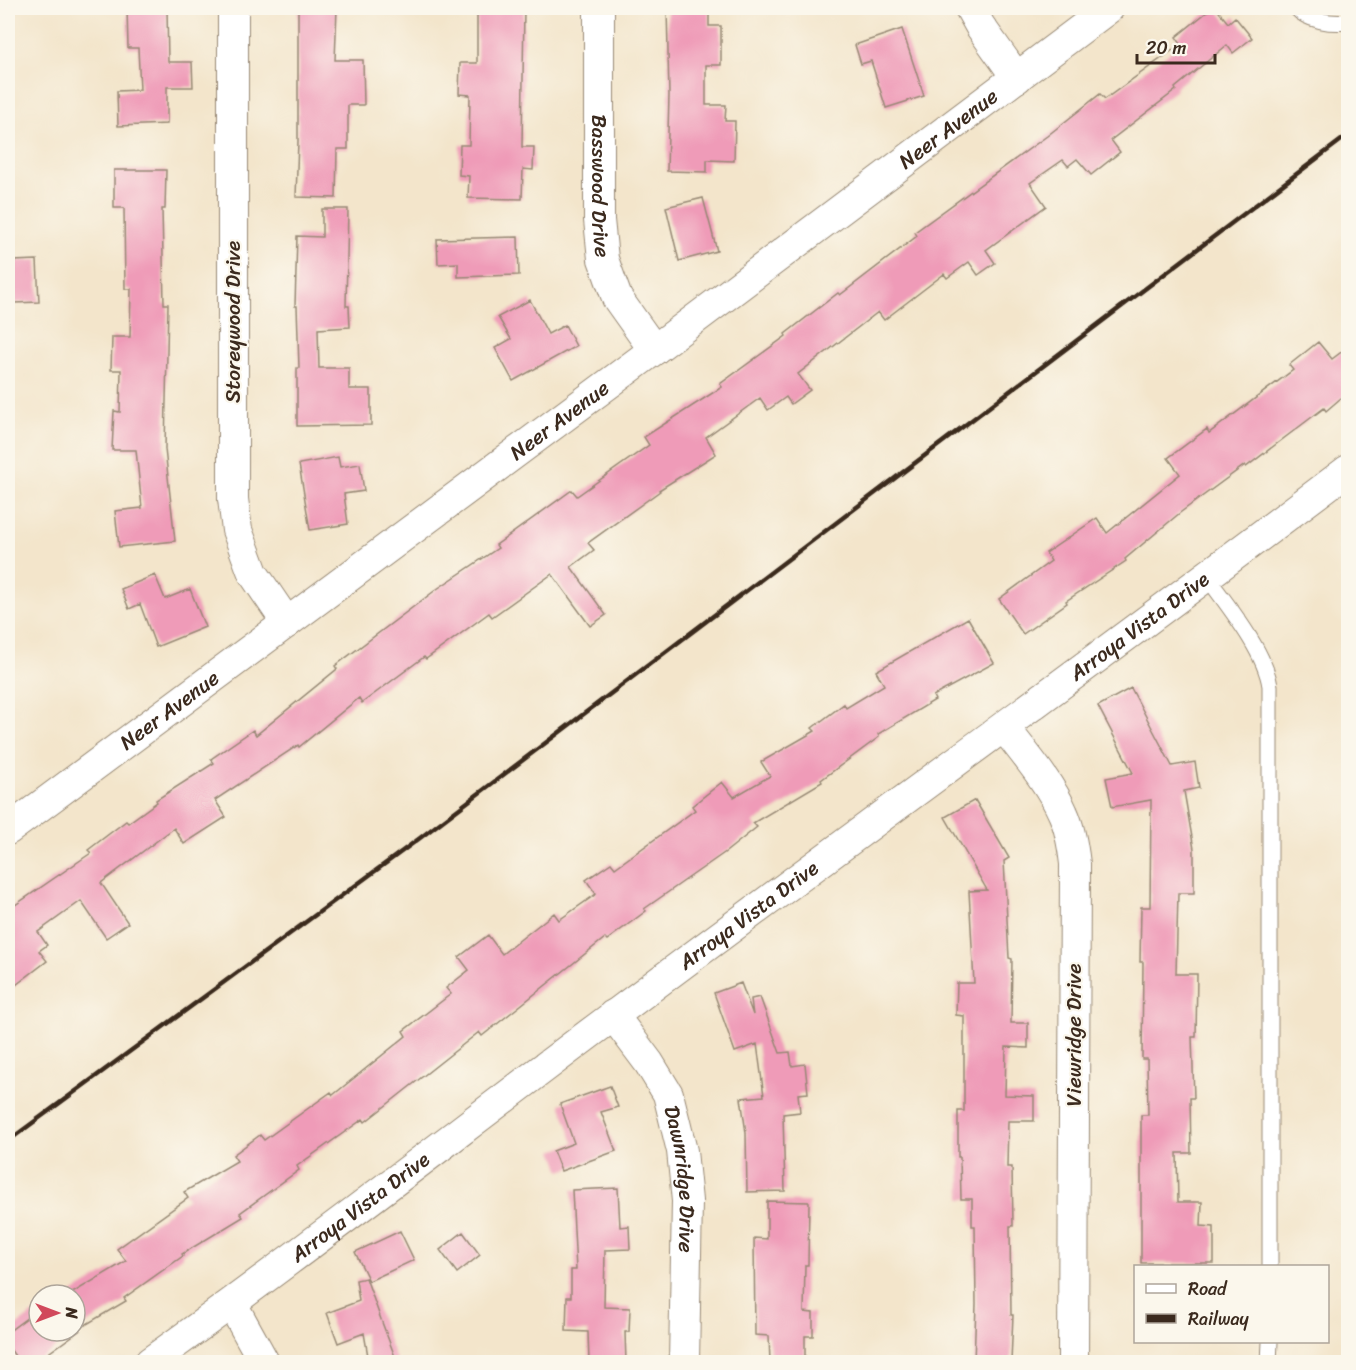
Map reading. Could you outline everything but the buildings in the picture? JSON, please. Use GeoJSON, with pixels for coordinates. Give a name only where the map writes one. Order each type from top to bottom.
{"type":"FeatureCollection","features":[{"type":"Feature","properties":{"kind":"street","name":"Storeywood Drive"},"geometry":{"type":"LineString","coordinates":[[233,8],[233,499],[237,530],[253,573],[287,623]]}},
{"type":"Feature","properties":{"kind":"street","name":"Basswood Drive"},"geometry":{"type":"LineString","coordinates":[[598,8],[599,220],[603,259],[617,298],[654,350]]}},
{"type":"Feature","properties":{"kind":"street"},"geometry":{"type":"LineString","coordinates":[[970,8],[1017,78]]}},
{"type":"Feature","properties":{"kind":"street","name":"Neer Avenue"},"geometry":{"type":"LineString","coordinates":[[8,830],[654,350],[1109,8]]}},
{"type":"Feature","properties":{"kind":"street","name":"Arroya Vista Drive"},"geometry":{"type":"LineString","coordinates":[[150,1362],[232,1304],[614,1015],[1207,577],[1348,470]]}},
{"type":"Feature","properties":{"kind":"street","name":"Viewridge Drive"},"geometry":{"type":"LineString","coordinates":[[1004,727],[1036,768],[1063,813],[1073,847],[1075,864],[1072,1362]]}},
{"type":"Feature","properties":{"kind":"street","name":"Dawnridge Drive"},"geometry":{"type":"LineString","coordinates":[[614,1015],[649,1063],[668,1094],[682,1151],[687,1202],[684,1362]]}},
{"type":"Feature","properties":{"kind":"street"},"geometry":{"type":"LineString","coordinates":[[232,1304],[264,1362]]}},
{"type":"Feature","properties":{"kind":"lane"},"geometry":{"type":"LineString","coordinates":[[1296,8],[1298,11],[1328,22],[1348,22]]}},
{"type":"Feature","properties":{"kind":"lane"},"geometry":{"type":"LineString","coordinates":[[1207,577],[1234,615],[1269,675],[1270,1265]]}},
{"type":"Feature","properties":{"kind":"lane"},"geometry":{"type":"LineString","coordinates":[[1269,1362],[1270,1343]]}},
{"type":"Feature","properties":{"kind":"railway"},"geometry":{"type":"LineString","coordinates":[[8,1141],[420,838],[1348,135]]}}]}
